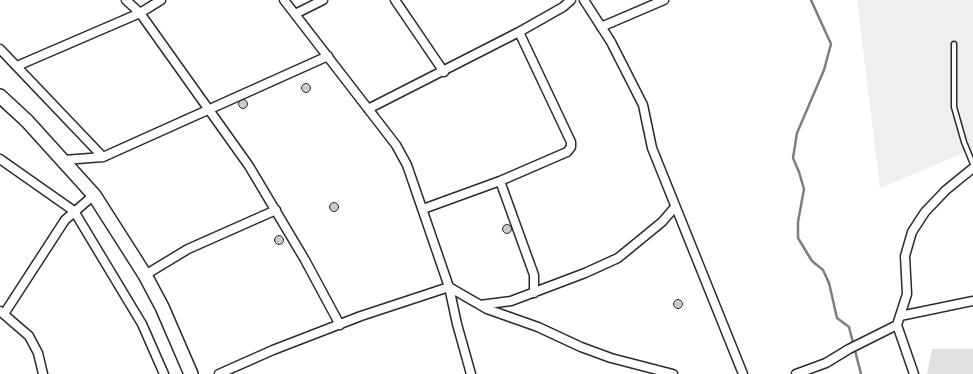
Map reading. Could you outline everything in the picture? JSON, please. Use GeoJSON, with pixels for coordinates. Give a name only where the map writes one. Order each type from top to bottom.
{"type":"FeatureCollection","features":[{"type":"Feature","properties":{"kind":"highway"},"geometry":{"type":"LineString","coordinates":[[0,96],[64,160],[94,195],[145,275],[162,307],[190,374]]}},
{"type":"Feature","properties":{"kind":"street"},"geometry":{"type":"LineString","coordinates":[[126,0],[140,13],[207,110],[239,151],[276,210],[340,325]]}},
{"type":"Feature","properties":{"kind":"street"},"geometry":{"type":"LineString","coordinates":[[17,66],[140,13],[160,0]]}},
{"type":"Feature","properties":{"kind":"street"},"geometry":{"type":"LineString","coordinates":[[284,0],[368,109],[400,152],[407,165],[449,287],[457,324],[471,374]]}},
{"type":"Feature","properties":{"kind":"street"},"geometry":{"type":"LineString","coordinates":[[295,14],[323,0]]}},
{"type":"Feature","properties":{"kind":"street"},"geometry":{"type":"LineString","coordinates":[[396,0],[444,72]]}},
{"type":"Feature","properties":{"kind":"street"},"geometry":{"type":"LineString","coordinates":[[368,109],[444,72],[519,32],[563,7],[571,0]]}},
{"type":"Feature","properties":{"kind":"street"},"geometry":{"type":"LineString","coordinates":[[584,0],[602,27],[643,105],[652,148],[743,374]]}},
{"type":"Feature","properties":{"kind":"street"},"geometry":{"type":"LineString","coordinates":[[602,27],[664,0]]}},
{"type":"Feature","properties":{"kind":"street"},"geometry":{"type":"LineString","coordinates":[[423,209],[500,182],[567,152],[571,147],[571,142],[568,135],[519,32]]}},
{"type":"Feature","properties":{"kind":"street"},"geometry":{"type":"LineString","coordinates":[[0,49],[102,157]]}},
{"type":"Feature","properties":{"kind":"street"},"geometry":{"type":"LineString","coordinates":[[64,160],[102,157],[328,56]]}},
{"type":"Feature","properties":{"kind":"street"},"geometry":{"type":"LineString","coordinates":[[0,159],[74,211],[142,324],[164,374]]}},
{"type":"Feature","properties":{"kind":"street"},"geometry":{"type":"LineString","coordinates":[[914,374],[897,325],[907,294],[906,256],[912,232],[925,212],[946,190],[973,168]]}},
{"type":"Feature","properties":{"kind":"street"},"geometry":{"type":"LineString","coordinates":[[500,182],[534,275],[534,293]]}},
{"type":"Feature","properties":{"kind":"street"},"geometry":{"type":"LineString","coordinates":[[43,374],[38,353],[29,336],[2,313],[57,231],[74,211],[94,195]]}},
{"type":"Feature","properties":{"kind":"street"},"geometry":{"type":"LineString","coordinates":[[480,305],[511,301],[618,258],[662,222],[675,207]]}},
{"type":"Feature","properties":{"kind":"street"},"geometry":{"type":"LineString","coordinates":[[145,275],[188,249],[276,210]]}},
{"type":"Feature","properties":{"kind":"street"},"geometry":{"type":"LineString","coordinates":[[219,374],[273,350],[361,316],[449,287],[480,305],[611,358],[673,374]]}},
{"type":"Feature","properties":{"kind":"street"},"geometry":{"type":"LineString","coordinates":[[900,316],[973,301]]}},
{"type":"Feature","properties":{"kind":"street"},"geometry":{"type":"LineString","coordinates":[[796,374],[826,363],[849,349],[897,325]]}},
{"type":"Feature","properties":{"kind":"lane"},"geometry":{"type":"LineString","coordinates":[[954,44],[954,107],[964,142],[973,164]]}},
{"type":"Feature","properties":{"kind":"shaded area"},"geometry":{"type":"Polygon","coordinates":[[[857,0],[973,0],[973,149],[880,188],[857,0]]]}},
{"type":"Feature","properties":{"kind":"shaded area"},"geometry":{"type":"Polygon","coordinates":[[[932,349],[973,349],[973,374],[927,374],[932,349]]]}},
{"type":"Feature","properties":{"kind":"building"},"geometry":{"type":"Polygon","coordinates":[[[306,83],[311,88],[306,93],[301,88],[306,83]]]}},
{"type":"Feature","properties":{"kind":"building"},"geometry":{"type":"Polygon","coordinates":[[[243,99],[248,104],[243,109],[238,104],[243,99]]]}},
{"type":"Feature","properties":{"kind":"building"},"geometry":{"type":"Polygon","coordinates":[[[334,202],[339,207],[334,212],[329,207],[334,202]]]}},
{"type":"Feature","properties":{"kind":"building"},"geometry":{"type":"Polygon","coordinates":[[[507,224],[512,229],[507,234],[502,229],[507,224]]]}},
{"type":"Feature","properties":{"kind":"building"},"geometry":{"type":"Polygon","coordinates":[[[279,235],[284,240],[279,245],[274,240],[279,235]]]}},
{"type":"Feature","properties":{"kind":"building"},"geometry":{"type":"Polygon","coordinates":[[[678,299],[683,304],[678,309],[673,304],[678,299]]]}},
{"type":"Feature","properties":{"kind":"waterway"},"geometry":{"type":"LineString","coordinates":[[811,0],[831,44],[824,70],[797,133],[793,158],[804,189],[798,222],[798,238],[812,261],[823,270],[829,283],[837,318],[849,327],[861,374]]}}]}
